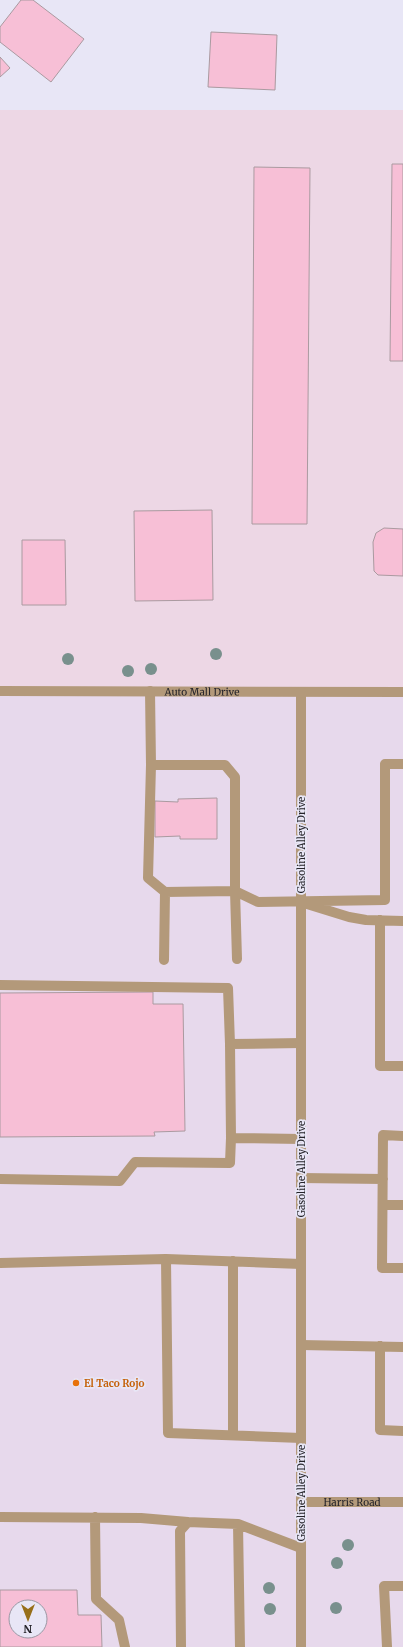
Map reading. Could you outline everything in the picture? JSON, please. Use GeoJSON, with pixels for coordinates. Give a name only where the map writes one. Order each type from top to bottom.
{"type":"FeatureCollection","features":[{"type":"Feature","properties":{"kind":"street","name":"Auto Mall Drive"},"geometry":{"type":"LineString","coordinates":[[0,691],[403,692]]}},
{"type":"Feature","properties":{"kind":"street"},"geometry":{"type":"LineString","coordinates":[[150,691],[151,765],[148,878],[165,892],[235,891],[258,902],[385,900],[385,764],[403,764]]}},
{"type":"Feature","properties":{"kind":"street","name":"Gasoline Alley Drive"},"geometry":{"type":"LineString","coordinates":[[301,692],[301,1647]]}},
{"type":"Feature","properties":{"kind":"street"},"geometry":{"type":"LineString","coordinates":[[151,765],[225,765],[235,777],[235,891],[237,959]]}},
{"type":"Feature","properties":{"kind":"street"},"geometry":{"type":"LineString","coordinates":[[164,960],[165,892]]}},
{"type":"Feature","properties":{"kind":"street"},"geometry":{"type":"LineString","coordinates":[[301,902],[349,917],[380,920],[403,920]]}},
{"type":"Feature","properties":{"kind":"street"},"geometry":{"type":"LineString","coordinates":[[380,920],[380,1066],[403,1066]]}},
{"type":"Feature","properties":{"kind":"street"},"geometry":{"type":"LineString","coordinates":[[0,985],[228,988],[230,1044],[230,1164],[135,1162],[120,1181],[0,1179]]}},
{"type":"Feature","properties":{"kind":"street"},"geometry":{"type":"LineString","coordinates":[[230,1044],[301,1043]]}},
{"type":"Feature","properties":{"kind":"street"},"geometry":{"type":"LineString","coordinates":[[403,1136],[383,1136],[382,1179],[382,1268],[403,1268]]}},
{"type":"Feature","properties":{"kind":"street"},"geometry":{"type":"LineString","coordinates":[[230,1138],[301,1139]]}},
{"type":"Feature","properties":{"kind":"street"},"geometry":{"type":"LineString","coordinates":[[301,1178],[382,1179]]}},
{"type":"Feature","properties":{"kind":"street"},"geometry":{"type":"LineString","coordinates":[[382,1205],[403,1205]]}},
{"type":"Feature","properties":{"kind":"street"},"geometry":{"type":"LineString","coordinates":[[0,1263],[166,1260],[301,1264]]}},
{"type":"Feature","properties":{"kind":"street"},"geometry":{"type":"LineString","coordinates":[[166,1260],[168,1433],[301,1438]]}},
{"type":"Feature","properties":{"kind":"street"},"geometry":{"type":"LineString","coordinates":[[233,1261],[233,1435]]}},
{"type":"Feature","properties":{"kind":"street"},"geometry":{"type":"LineString","coordinates":[[301,1345],[403,1347]]}},
{"type":"Feature","properties":{"kind":"street"},"geometry":{"type":"LineString","coordinates":[[380,1346],[380,1430],[403,1430]]}},
{"type":"Feature","properties":{"kind":"street","name":"Harris Road"},"geometry":{"type":"LineString","coordinates":[[301,1502],[403,1502]]}},
{"type":"Feature","properties":{"kind":"street"},"geometry":{"type":"LineString","coordinates":[[0,1517],[141,1518],[238,1524],[301,1548]]}},
{"type":"Feature","properties":{"kind":"street"},"geometry":{"type":"LineString","coordinates":[[95,1518],[96,1599],[119,1620],[125,1647]]}},
{"type":"Feature","properties":{"kind":"street"},"geometry":{"type":"LineString","coordinates":[[181,1647],[180,1531],[188,1522]]}},
{"type":"Feature","properties":{"kind":"street"},"geometry":{"type":"LineString","coordinates":[[238,1524],[240,1647]]}},
{"type":"Feature","properties":{"kind":"street"},"geometry":{"type":"LineString","coordinates":[[387,1647],[384,1586],[403,1586]]}},
{"type":"Feature","properties":{"kind":"shaded area"},"geometry":{"type":"Polygon","coordinates":[[[0,110],[403,110],[403,688],[0,689],[0,110]]]}},
{"type":"Feature","properties":{"kind":"shaded area"},"geometry":{"type":"Polygon","coordinates":[[[403,688],[403,1647],[0,1647],[0,689],[403,688]]]}},
{"type":"Feature","properties":{"kind":"building"},"geometry":{"type":"Polygon","coordinates":[[[21,0],[33,0],[84,39],[51,82],[0,42],[0,27],[21,0]]]}},
{"type":"Feature","properties":{"kind":"building"},"geometry":{"type":"Polygon","coordinates":[[[211,32],[277,35],[275,90],[208,87],[211,32]]]}},
{"type":"Feature","properties":{"kind":"building"},"geometry":{"type":"Polygon","coordinates":[[[0,57],[10,68],[0,77],[0,57]]]}},
{"type":"Feature","properties":{"kind":"building"},"geometry":{"type":"Polygon","coordinates":[[[392,164],[403,164],[403,361],[390,361],[392,164]]]}},
{"type":"Feature","properties":{"kind":"building"},"geometry":{"type":"Polygon","coordinates":[[[254,167],[310,168],[307,524],[252,524],[254,167]]]}},
{"type":"Feature","properties":{"kind":"building"},"geometry":{"type":"Polygon","coordinates":[[[212,510],[213,600],[135,601],[134,511],[212,510]]]}},
{"type":"Feature","properties":{"kind":"building"},"geometry":{"type":"Polygon","coordinates":[[[384,528],[403,529],[403,576],[378,575],[374,571],[373,542],[376,533],[384,528]]]}},
{"type":"Feature","properties":{"kind":"building"},"geometry":{"type":"Polygon","coordinates":[[[22,540],[65,540],[66,605],[22,605],[22,540]]]}},
{"type":"Feature","properties":{"kind":"building"},"geometry":{"type":"Polygon","coordinates":[[[217,798],[217,839],[180,839],[180,836],[155,837],[155,801],[178,802],[178,799],[217,798]]]}},
{"type":"Feature","properties":{"kind":"building"},"geometry":{"type":"Polygon","coordinates":[[[153,992],[153,1004],[183,1004],[185,1131],[154,1132],[155,1136],[0,1137],[0,993],[153,992]]]}},
{"type":"Feature","properties":{"kind":"building"},"geometry":{"type":"Polygon","coordinates":[[[0,1590],[77,1590],[78,1615],[101,1615],[102,1647],[0,1647],[0,1590]]]}},
{"type":"Feature","properties":{"kind":"place","name":"El Taco Rojo"},"geometry":{"type":"Point","coordinates":[76,1383]}}]}
